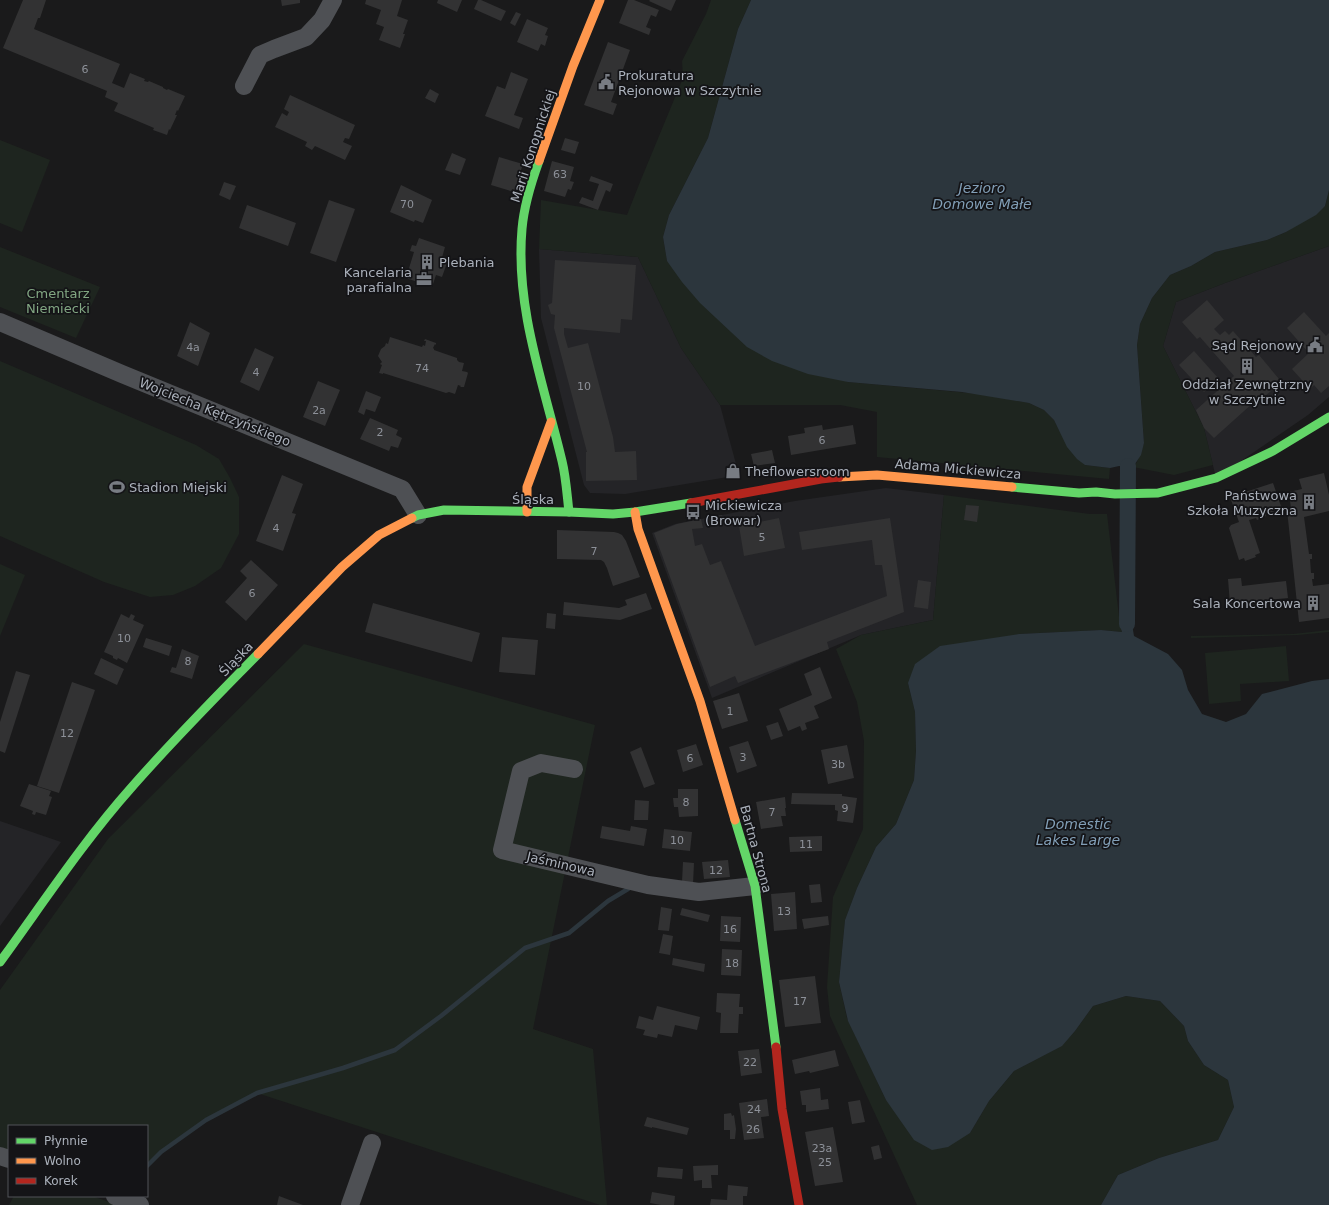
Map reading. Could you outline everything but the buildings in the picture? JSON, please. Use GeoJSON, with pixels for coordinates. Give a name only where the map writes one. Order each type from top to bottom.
{"type":"FeatureCollection","features":[{"type":"Feature","properties":{"kind":"main road","name":"Marii Konopnickiej"},"geometry":{"type":"LineString","coordinates":[[569,512],[562,462],[528,324],[521,260],[522,229],[532,182],[573,66],[600,0]]}},
{"type":"Feature","properties":{"kind":"main road","name":"Adama Mickiewicza"},"geometry":{"type":"LineString","coordinates":[[569,512],[613,514],[635,512],[724,498],[821,479],[877,475],[1079,493],[1096,492],[1141,494],[1158,492],[1216,478],[1273,451],[1329,417]]}},
{"type":"Feature","properties":{"kind":"main road"},"geometry":{"type":"LineString","coordinates":[[527,512],[527,487],[551,422]]}},
{"type":"Feature","properties":{"kind":"main road","name":"Śląska"},"geometry":{"type":"LineString","coordinates":[[0,962],[86,843],[131,788],[342,567],[380,535],[418,515],[444,510],[569,512]]}},
{"type":"Feature","properties":{"kind":"main road","name":"Bartna Strona"},"geometry":{"type":"LineString","coordinates":[[635,512],[638,529],[700,701],[755,886],[774,1032],[782,1109],[799,1205]]}},
{"type":"Feature","properties":{"kind":"street"},"geometry":{"type":"LineString","coordinates":[[244,86],[260,55],[306,37],[322,20],[333,0]]}},
{"type":"Feature","properties":{"kind":"street","name":"Wojciecha Kętrzyńskiego"},"geometry":{"type":"LineString","coordinates":[[0,322],[122,374],[402,489],[418,515]]}},
{"type":"Feature","properties":{"kind":"street","name":"Jaśminowa"},"geometry":{"type":"LineString","coordinates":[[574,769],[541,763],[521,772],[502,850],[648,885],[700,892],[755,886]]}},
{"type":"Feature","properties":{"kind":"street"},"geometry":{"type":"LineString","coordinates":[[350,1205],[372,1143]]}},
{"type":"Feature","properties":{"kind":"street"},"geometry":{"type":"LineString","coordinates":[[117,1197],[140,1205]]}},
{"type":"Feature","properties":{"kind":"shaded area"},"geometry":{"type":"Polygon","coordinates":[[[1329,246],[1329,397],[1308,415],[1216,478],[1204,428],[1163,346],[1176,302],[1329,246]]]}},
{"type":"Feature","properties":{"kind":"shaded area"},"geometry":{"type":"Polygon","coordinates":[[[539,249],[638,257],[681,348],[720,405],[736,464],[726,466],[728,477],[625,494],[590,493],[584,485],[541,318],[539,249]]]}},
{"type":"Feature","properties":{"kind":"shaded area"},"geometry":{"type":"Polygon","coordinates":[[[886,488],[944,495],[933,620],[861,635],[712,698],[652,533],[675,524],[795,501],[886,488]]]}},
{"type":"Feature","properties":{"kind":"shaded area"},"geometry":{"type":"Polygon","coordinates":[[[0,821],[61,842],[0,926],[0,821]]]}},
{"type":"Feature","properties":{"kind":"green space"},"geometry":{"type":"Polygon","coordinates":[[[711,0],[751,0],[738,29],[708,138],[669,215],[663,237],[667,261],[848,382],[980,394],[1029,403],[1044,410],[1054,420],[1059,430],[1085,465],[1110,468],[1109,479],[877,457],[877,412],[840,405],[720,405],[681,348],[638,257],[539,249],[541,200],[627,215],[683,78],[682,61],[706,14],[711,0]]]}},
{"type":"Feature","properties":{"kind":"green space"},"geometry":{"type":"Polygon","coordinates":[[[0,140],[50,160],[22,232],[0,223],[0,140]]]}},
{"type":"Feature","properties":{"kind":"green space"},"geometry":{"type":"Polygon","coordinates":[[[1329,190],[1329,246],[1176,302],[1163,346],[1204,428],[1213,465],[1174,475],[1133,467],[1137,462],[1144,443],[1137,345],[1140,324],[1152,298],[1170,275],[1191,266],[1215,252],[1267,240],[1286,232],[1325,206],[1329,190]]]}},
{"type":"Feature","properties":{"kind":"green space","name":"Cmentarz Niemiecki"},"geometry":{"type":"Polygon","coordinates":[[[0,247],[100,287],[76,338],[0,307],[0,247]]]}},
{"type":"Feature","properties":{"kind":"green space","name":"Stadion Miejski"},"geometry":{"type":"Polygon","coordinates":[[[0,361],[196,445],[219,459],[239,497],[239,534],[221,568],[195,586],[173,595],[150,597],[104,582],[0,536],[0,361]]]}},
{"type":"Feature","properties":{"kind":"green space"},"geometry":{"type":"Polygon","coordinates":[[[944,495],[1090,514],[1107,514],[1122,632],[1101,630],[1019,634],[908,683],[915,712],[916,751],[914,780],[896,824],[876,847],[857,888],[845,920],[839,982],[847,1018],[886,1100],[970,1133],[989,1101],[1014,1071],[1061,1046],[1075,1031],[1093,1006],[1126,996],[1160,1001],[1184,1026],[1188,1041],[1204,1065],[1228,1080],[1234,1107],[1218,1140],[1159,1158],[1118,1175],[1101,1205],[917,1205],[830,1016],[827,987],[833,897],[863,829],[864,741],[857,702],[836,649],[861,635],[933,620],[944,495]]]}},
{"type":"Feature","properties":{"kind":"green space"},"geometry":{"type":"Polygon","coordinates":[[[0,564],[25,575],[0,636],[0,564]]]}},
{"type":"Feature","properties":{"kind":"green space"},"geometry":{"type":"Polygon","coordinates":[[[1329,630],[1329,632],[1298,635],[1191,638],[1191,636],[1293,634],[1329,630]]]}},
{"type":"Feature","properties":{"kind":"green space"},"geometry":{"type":"Polygon","coordinates":[[[304,644],[595,725],[533,1029],[593,1049],[607,1205],[600,1205],[257,1093],[206,1120],[148,1162],[148,1125],[8,1125],[8,1150],[0,1147],[0,990],[108,839],[304,644]]]}},
{"type":"Feature","properties":{"kind":"green space"},"geometry":{"type":"Polygon","coordinates":[[[1286,646],[1289,681],[1240,684],[1241,701],[1209,704],[1205,653],[1286,646]]]}},
{"type":"Feature","properties":{"kind":"green space"},"geometry":{"type":"Polygon","coordinates":[[[13,1197],[95,1197],[118,1205],[9,1205],[13,1197]]]}},
{"type":"Feature","properties":{"kind":"water","name":"Jezioro Domowe Małe"},"geometry":{"type":"Polygon","coordinates":[[[751,0],[1329,0],[1329,190],[1325,206],[1316,215],[1286,232],[1267,240],[1215,252],[1191,266],[1170,275],[1152,298],[1140,324],[1137,345],[1144,443],[1141,455],[1133,467],[1119,466],[1110,468],[1085,465],[1077,459],[1067,447],[1054,420],[1044,410],[1029,403],[962,392],[848,382],[808,374],[772,361],[747,347],[700,303],[667,261],[663,237],[669,215],[708,138],[738,29],[751,0]]]}},
{"type":"Feature","properties":{"kind":"water","name":"Domestic Lakes Large"},"geometry":{"type":"Polygon","coordinates":[[[1132,624],[1134,636],[1168,654],[1182,670],[1188,690],[1202,714],[1226,722],[1246,714],[1262,694],[1312,681],[1329,679],[1329,1205],[1101,1205],[1118,1175],[1159,1158],[1218,1140],[1234,1107],[1228,1080],[1204,1065],[1188,1041],[1184,1026],[1160,1001],[1126,996],[1093,1006],[1062,1046],[1014,1071],[989,1101],[970,1133],[948,1147],[932,1150],[914,1140],[886,1100],[848,1021],[839,982],[845,920],[857,888],[876,847],[896,824],[914,780],[916,751],[915,712],[908,683],[915,664],[940,646],[1019,634],[1101,630],[1122,632],[1120,625],[1132,624]]]}},
{"type":"Feature","properties":{"kind":"waterway"},"geometry":{"type":"LineString","coordinates":[[1127,624],[1128,466]]}},
{"type":"Feature","properties":{"kind":"waterway"},"geometry":{"type":"LineString","coordinates":[[148,1165],[161,1152],[206,1120],[257,1093],[343,1068],[395,1050],[441,1016],[525,948],[569,933],[608,901],[628,889]]}},
{"type":"Feature","properties":{"kind":"traffic: fast"},"geometry":{"type":"LineString","coordinates":[[539,161],[524,211],[521,259],[523,288],[533,346],[563,467],[569,512]]}},
{"type":"Feature","properties":{"kind":"traffic: fast"},"geometry":{"type":"LineString","coordinates":[[1012,487],[1079,493],[1158,493],[1216,478],[1273,451],[1329,417]]}},
{"type":"Feature","properties":{"kind":"traffic: fast"},"geometry":{"type":"LineString","coordinates":[[412,518],[418,515],[444,510],[613,514],[691,503]]}},
{"type":"Feature","properties":{"kind":"traffic: fast"},"geometry":{"type":"LineString","coordinates":[[0,962],[80,851],[113,809],[146,771],[258,654]]}},
{"type":"Feature","properties":{"kind":"traffic: fast"},"geometry":{"type":"LineString","coordinates":[[735,820],[755,886],[776,1047]]}},
{"type":"Feature","properties":{"kind":"traffic: slow"},"geometry":{"type":"LineString","coordinates":[[539,161],[573,66],[600,0]]}},
{"type":"Feature","properties":{"kind":"traffic: slow"},"geometry":{"type":"LineString","coordinates":[[527,512],[527,487],[551,422]]}},
{"type":"Feature","properties":{"kind":"traffic: slow"},"geometry":{"type":"LineString","coordinates":[[839,477],[877,475],[1012,487]]}},
{"type":"Feature","properties":{"kind":"traffic: slow"},"geometry":{"type":"LineString","coordinates":[[635,512],[638,529],[700,701],[735,820]]}},
{"type":"Feature","properties":{"kind":"traffic: slow"},"geometry":{"type":"LineString","coordinates":[[258,654],[342,567],[379,535],[412,518]]}},
{"type":"Feature","properties":{"kind":"traffic: jam"},"geometry":{"type":"LineString","coordinates":[[691,503],[839,477]]}},
{"type":"Feature","properties":{"kind":"traffic: jam"},"geometry":{"type":"LineString","coordinates":[[776,1047],[782,1109],[799,1205]]}},
{"type":"Feature","properties":{"kind":"place","name":"Prokuratura Rejonowa w Szczytnie"},"geometry":{"type":"Point","coordinates":[606,82]}},
{"type":"Feature","properties":{"kind":"place","name":"Plebania"},"geometry":{"type":"Point","coordinates":[427,262]}},
{"type":"Feature","properties":{"kind":"place","name":"Kancelaria parafialna"},"geometry":{"type":"Point","coordinates":[424,279]}},
{"type":"Feature","properties":{"kind":"place","name":"Sąd Rejonowy"},"geometry":{"type":"Point","coordinates":[1315,345]}},
{"type":"Feature","properties":{"kind":"place","name":"Oddział Zewnętrzny w Szczytnie"},"geometry":{"type":"Point","coordinates":[1247,366]}},
{"type":"Feature","properties":{"kind":"place","name":"Theflowersroom"},"geometry":{"type":"Point","coordinates":[733,471]}},
{"type":"Feature","properties":{"kind":"place","name":"Stadion Miejski"},"geometry":{"type":"Point","coordinates":[117,487]}},
{"type":"Feature","properties":{"kind":"place","name":"Państwowa Szkoła Muzyczna"},"geometry":{"type":"Point","coordinates":[1309,502]}},
{"type":"Feature","properties":{"kind":"place","name":"Mickiewicza (Browar)"},"geometry":{"type":"Point","coordinates":[693,512]}},
{"type":"Feature","properties":{"kind":"place","name":"Sala Koncertowa"},"geometry":{"type":"Point","coordinates":[1313,603]}}]}
